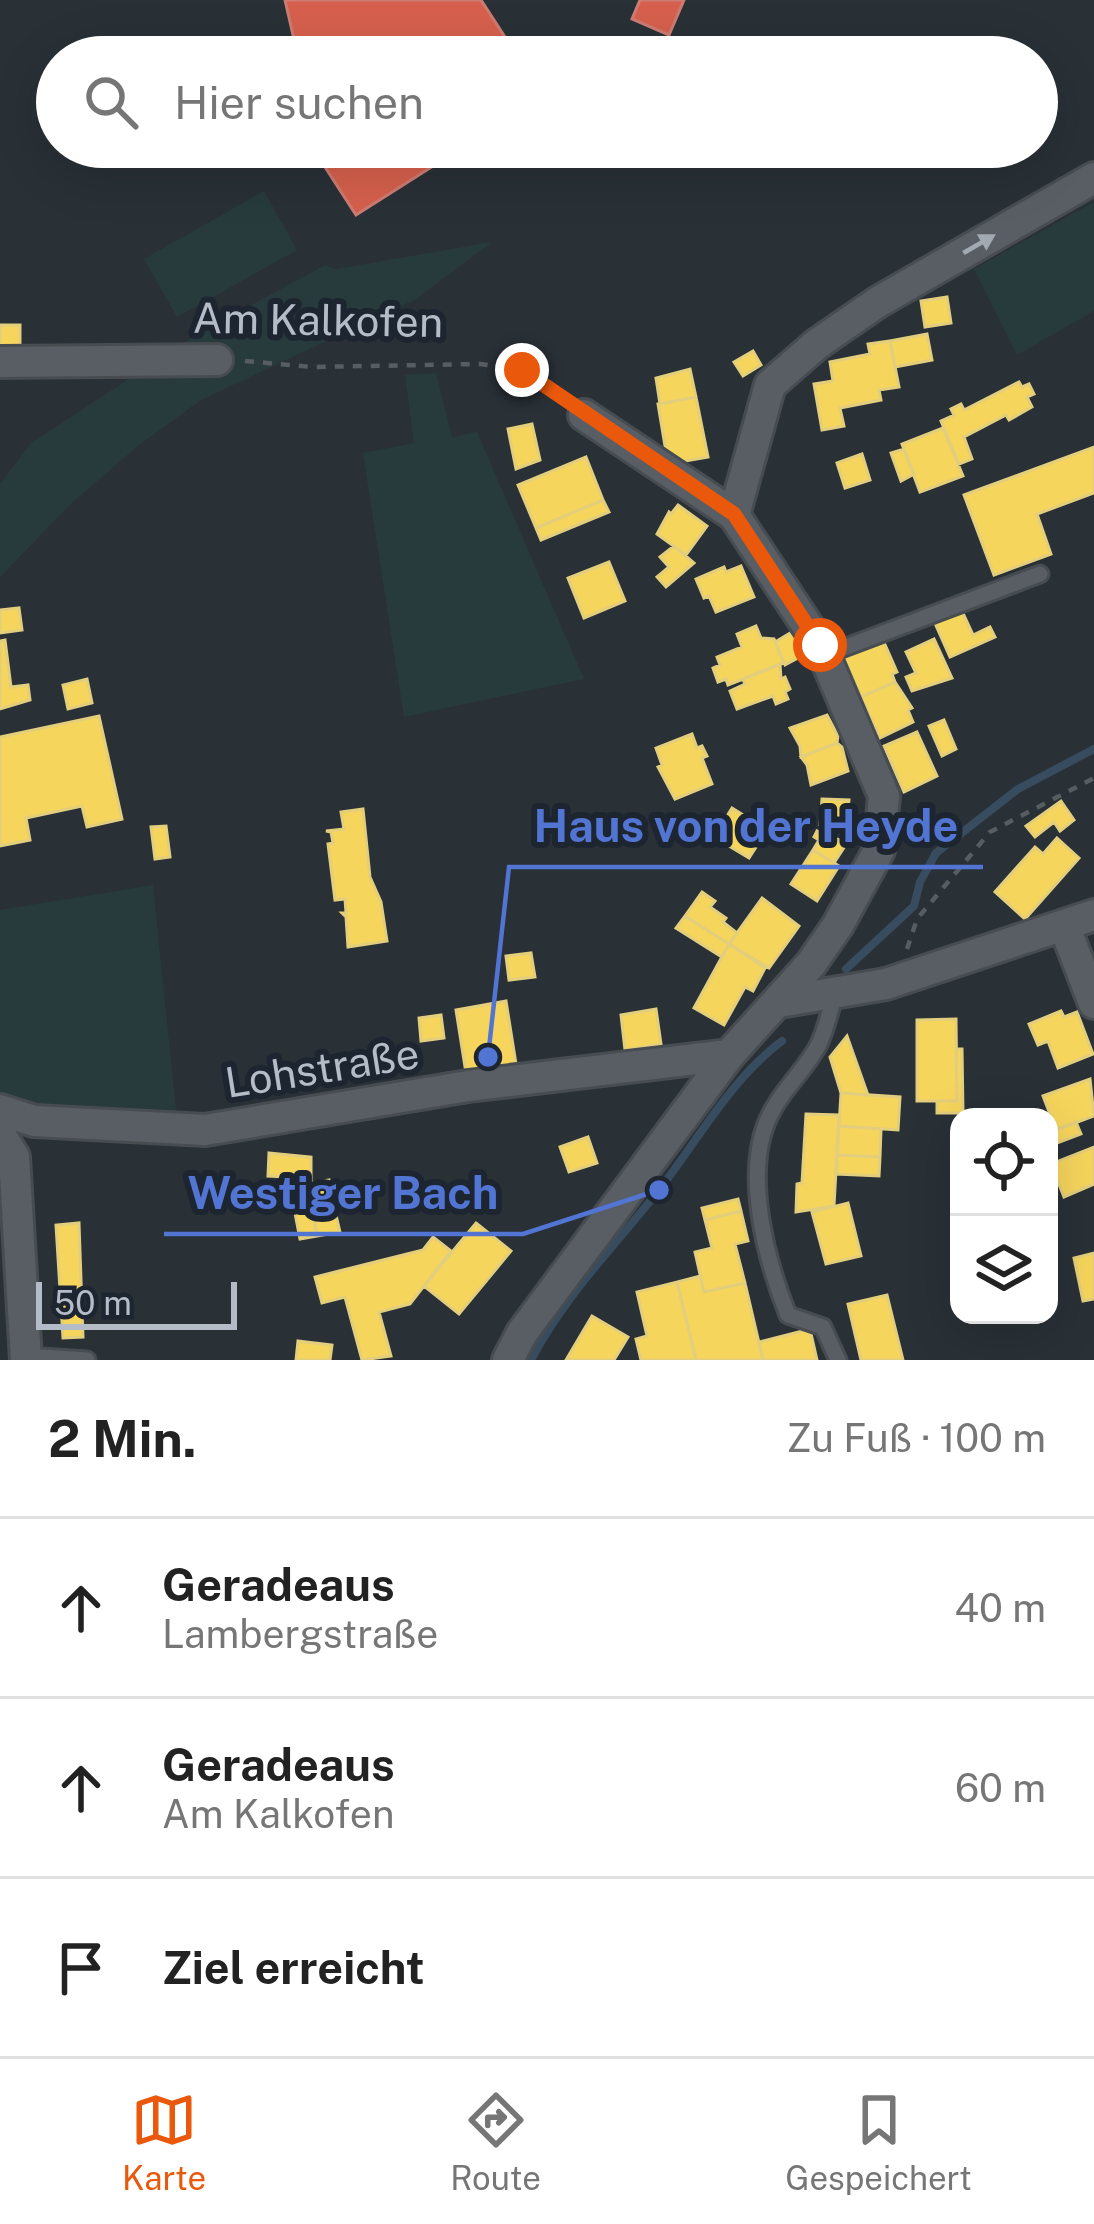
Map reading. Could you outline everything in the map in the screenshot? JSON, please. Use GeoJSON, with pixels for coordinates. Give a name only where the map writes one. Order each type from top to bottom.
{"type":"FeatureCollection","features":[{"type":"Feature","properties":{"kind":"street"},"geometry":{"type":"LineString","coordinates":[[734,514],[770,385],[817,344],[878,302],[1094,178]]}},
{"type":"Feature","properties":{"kind":"street","name":"Am Kalkofen"},"geometry":{"type":"LineString","coordinates":[[0,362],[217,360]]}},
{"type":"Feature","properties":{"kind":"street"},"geometry":{"type":"LineString","coordinates":[[508,1360],[523,1333],[729,1055],[812,964],[838,925],[879,850],[884,796],[824,655],[793,599],[734,514],[584,415]]}},
{"type":"Feature","properties":{"kind":"street"},"geometry":{"type":"LineString","coordinates":[[778,1001],[886,984],[1094,916]]}},
{"type":"Feature","properties":{"kind":"street"},"geometry":{"type":"LineString","coordinates":[[1065,928],[1094,1003]]}},
{"type":"Feature","properties":{"kind":"street","name":"Lohstraße"},"geometry":{"type":"LineString","coordinates":[[0,1110],[34,1121],[205,1130],[469,1086],[729,1055]]}},
{"type":"Feature","properties":{"kind":"street"},"geometry":{"type":"LineString","coordinates":[[0,1134],[14,1157],[26,1358]]}},
{"type":"Feature","properties":{"kind":"lane"},"geometry":{"type":"LineString","coordinates":[[824,655],[1040,574]]}},
{"type":"Feature","properties":{"kind":"lane"},"geometry":{"type":"LineString","coordinates":[[836,992],[816,1051],[767,1120],[759,1145],[759,1210],[788,1316],[823,1327],[838,1360]]}},
{"type":"Feature","properties":{"kind":"lane"},"geometry":{"type":"LineString","coordinates":[[26,1358],[87,1360]]}},
{"type":"Feature","properties":{"kind":"path","name":"Am Kalkofen"},"geometry":{"type":"LineString","coordinates":[[217,360],[312,367],[480,364],[522,370],[584,415]]}},
{"type":"Feature","properties":{"kind":"path"},"geometry":{"type":"LineString","coordinates":[[917,919],[990,832],[1094,778]]}},
{"type":"Feature","properties":{"kind":"green space"},"geometry":{"type":"Polygon","coordinates":[[[264,191],[297,250],[177,317],[144,259],[264,191]]]}},
{"type":"Feature","properties":{"kind":"green space"},"geometry":{"type":"Polygon","coordinates":[[[1094,202],[1094,311],[1017,355],[974,269],[1094,202]]]}},
{"type":"Feature","properties":{"kind":"green space"},"geometry":{"type":"Polygon","coordinates":[[[492,242],[416,299],[201,400],[72,503],[0,577],[0,484],[31,443],[196,335],[325,265],[336,269],[492,242]]]}},
{"type":"Feature","properties":{"kind":"green space"},"geometry":{"type":"Polygon","coordinates":[[[436,373],[452,437],[477,432],[584,679],[404,717],[363,453],[414,443],[405,375],[436,373]]]}},
{"type":"Feature","properties":{"kind":"green space"},"geometry":{"type":"Polygon","coordinates":[[[153,885],[177,1120],[39,1111],[0,1098],[0,910],[153,885]]]}},
{"type":"Feature","properties":{"kind":"building: Wohnen"},"geometry":{"type":"Polygon","coordinates":[[[947,297],[951,323],[925,327],[921,301],[947,297]]]}},
{"type":"Feature","properties":{"kind":"building: Wohnen"},"geometry":{"type":"Polygon","coordinates":[[[0,325],[20,325],[20,349],[0,349],[0,325]]]}},
{"type":"Feature","properties":{"kind":"building: Wohnen"},"geometry":{"type":"Polygon","coordinates":[[[927,334],[932,360],[895,367],[890,341],[927,334]]]}},
{"type":"Feature","properties":{"kind":"building: Wohnen"},"geometry":{"type":"Polygon","coordinates":[[[890,341],[899,387],[879,390],[881,400],[840,408],[844,426],[822,430],[814,384],[833,381],[830,362],[870,354],[868,344],[890,341]]]}},
{"type":"Feature","properties":{"kind":"building: Wohnen"},"geometry":{"type":"Polygon","coordinates":[[[753,351],[761,365],[743,376],[734,362],[753,351]]]}},
{"type":"Feature","properties":{"kind":"building: Wohnen"},"geometry":{"type":"Polygon","coordinates":[[[690,369],[696,397],[660,404],[656,378],[690,369]]]}},
{"type":"Feature","properties":{"kind":"building: Wohnen"},"geometry":{"type":"Polygon","coordinates":[[[1019,382],[1022,387],[1029,384],[1034,394],[1027,397],[1032,407],[964,437],[972,459],[959,464],[941,421],[954,415],[951,409],[961,404],[964,410],[1019,382]]]}},
{"type":"Feature","properties":{"kind":"building: Wohnen"},"geometry":{"type":"Polygon","coordinates":[[[696,397],[708,457],[668,464],[658,404],[696,397]]]}},
{"type":"Feature","properties":{"kind":"building: Wohnen"},"geometry":{"type":"Polygon","coordinates":[[[532,424],[540,460],[516,469],[508,429],[532,424]]]}},
{"type":"Feature","properties":{"kind":"building: Wohnen"},"geometry":{"type":"Polygon","coordinates":[[[943,428],[963,476],[920,492],[902,444],[943,428]]]}},
{"type":"Feature","properties":{"kind":"building: Wohnen"},"geometry":{"type":"Polygon","coordinates":[[[1094,447],[1094,493],[1037,514],[1051,554],[994,575],[964,495],[1094,447]]]}},
{"type":"Feature","properties":{"kind":"building: Wohnen"},"geometry":{"type":"Polygon","coordinates":[[[904,449],[914,474],[901,481],[891,453],[904,449]]]}},
{"type":"Feature","properties":{"kind":"building: Wohnen"},"geometry":{"type":"Polygon","coordinates":[[[862,454],[870,480],[845,488],[837,463],[862,454]]]}},
{"type":"Feature","properties":{"kind":"building: Wohnen"},"geometry":{"type":"Polygon","coordinates":[[[586,457],[603,500],[536,528],[518,485],[586,457]]]}},
{"type":"Feature","properties":{"kind":"building: Wohnen"},"geometry":{"type":"Polygon","coordinates":[[[603,500],[609,512],[541,540],[536,528],[603,500]]]}},
{"type":"Feature","properties":{"kind":"building: Wohnen"},"geometry":{"type":"Polygon","coordinates":[[[678,505],[707,526],[686,555],[657,534],[678,505]]]}},
{"type":"Feature","properties":{"kind":"building: Wohnen"},"geometry":{"type":"Polygon","coordinates":[[[674,546],[694,563],[666,587],[657,577],[669,567],[660,557],[674,546]]]}},
{"type":"Feature","properties":{"kind":"building: Wohnen"},"geometry":{"type":"Polygon","coordinates":[[[609,562],[625,601],[584,618],[568,578],[609,562]]]}},
{"type":"Feature","properties":{"kind":"building: Wohnen"},"geometry":{"type":"Polygon","coordinates":[[[741,566],[754,597],[716,612],[696,579],[724,567],[726,572],[741,566]]]}},
{"type":"Feature","properties":{"kind":"building: Wohnen"},"geometry":{"type":"Polygon","coordinates":[[[19,608],[22,630],[0,633],[0,610],[19,608]]]}},
{"type":"Feature","properties":{"kind":"building: Wohnen"},"geometry":{"type":"Polygon","coordinates":[[[961,609],[973,635],[990,627],[995,637],[950,657],[934,621],[961,609]]]}},
{"type":"Feature","properties":{"kind":"building: Wohnen"},"geometry":{"type":"Polygon","coordinates":[[[756,626],[761,638],[774,639],[784,663],[728,685],[726,679],[718,682],[713,668],[720,665],[717,657],[742,647],[737,634],[756,626]]]}},
{"type":"Feature","properties":{"kind":"building: Wohnen"},"geometry":{"type":"Polygon","coordinates":[[[797,629],[807,653],[785,665],[775,642],[797,629]]]}},
{"type":"Feature","properties":{"kind":"building: Wohnen"},"geometry":{"type":"Polygon","coordinates":[[[934,639],[952,678],[912,691],[906,677],[916,673],[906,652],[934,639]]]}},
{"type":"Feature","properties":{"kind":"building: Wohnen"},"geometry":{"type":"Polygon","coordinates":[[[5,640],[11,687],[28,685],[30,700],[0,709],[0,641],[5,640]]]}},
{"type":"Feature","properties":{"kind":"building: Wohnen"},"geometry":{"type":"Polygon","coordinates":[[[883,640],[897,672],[892,674],[895,682],[861,697],[844,658],[883,640]]]}},
{"type":"Feature","properties":{"kind":"building: Wohnen"},"geometry":{"type":"Polygon","coordinates":[[[780,664],[781,679],[785,677],[790,689],[785,692],[788,699],[776,704],[773,696],[737,709],[730,691],[745,684],[743,679],[780,664]]]}},
{"type":"Feature","properties":{"kind":"building: Wohnen"},"geometry":{"type":"Polygon","coordinates":[[[87,679],[92,703],[68,709],[63,685],[87,679]]]}},
{"type":"Feature","properties":{"kind":"building: Wohnen"},"geometry":{"type":"Polygon","coordinates":[[[895,682],[912,708],[908,710],[913,722],[880,738],[861,697],[895,682]]]}},
{"type":"Feature","properties":{"kind":"building: Wohnen"},"geometry":{"type":"Polygon","coordinates":[[[827,715],[837,743],[801,757],[790,728],[827,715]]]}},
{"type":"Feature","properties":{"kind":"building: Wohnen"},"geometry":{"type":"Polygon","coordinates":[[[99,716],[122,819],[87,827],[82,806],[26,818],[30,840],[0,846],[0,737],[99,716]]]}},
{"type":"Feature","properties":{"kind":"building: Wohnen"},"geometry":{"type":"Polygon","coordinates":[[[944,720],[956,749],[942,756],[929,726],[944,720]]]}},
{"type":"Feature","properties":{"kind":"building: Wohnen"},"geometry":{"type":"Polygon","coordinates":[[[917,732],[937,776],[904,792],[884,746],[917,732]]]}},
{"type":"Feature","properties":{"kind":"building: Wohnen"},"geometry":{"type":"Polygon","coordinates":[[[692,734],[697,748],[702,746],[707,756],[702,758],[712,784],[675,799],[658,767],[662,765],[656,748],[692,734]]]}},
{"type":"Feature","properties":{"kind":"building: Wohnen"},"geometry":{"type":"Polygon","coordinates":[[[837,743],[848,771],[811,785],[801,757],[837,743]]]}},
{"type":"Feature","properties":{"kind":"building: Wohnen"},"geometry":{"type":"Polygon","coordinates":[[[822,799],[849,800],[845,835],[820,825],[822,799]]]}},
{"type":"Feature","properties":{"kind":"building: Wohnen"},"geometry":{"type":"Polygon","coordinates":[[[1061,801],[1074,820],[1060,831],[1054,822],[1035,837],[1026,826],[1061,801]]]}},
{"type":"Feature","properties":{"kind":"building: Wohnen"},"geometry":{"type":"Polygon","coordinates":[[[732,808],[767,830],[749,858],[714,837],[732,808]]]}},
{"type":"Feature","properties":{"kind":"building: Wohnen"},"geometry":{"type":"Polygon","coordinates":[[[363,809],[370,877],[381,902],[387,941],[348,947],[342,913],[346,913],[345,899],[335,900],[328,844],[333,843],[331,832],[326,831],[344,829],[341,812],[363,809]]]}},
{"type":"Feature","properties":{"kind":"building: Wohnen"},"geometry":{"type":"Polygon","coordinates":[[[166,826],[170,857],[155,859],[151,827],[166,826]]]}},
{"type":"Feature","properties":{"kind":"building: Wohnen"},"geometry":{"type":"Polygon","coordinates":[[[817,831],[847,843],[834,863],[813,850],[819,840],[814,837],[817,831]]]}},
{"type":"Feature","properties":{"kind":"building: Wohnen"},"geometry":{"type":"Polygon","coordinates":[[[1057,838],[1079,858],[1025,919],[995,892],[1035,847],[1043,854],[1057,838]]]}},
{"type":"Feature","properties":{"kind":"building: Wohnen"},"geometry":{"type":"Polygon","coordinates":[[[813,850],[839,866],[817,901],[791,884],[813,850]]]}},
{"type":"Feature","properties":{"kind":"building: Wohnen"},"geometry":{"type":"Polygon","coordinates":[[[702,892],[715,901],[710,907],[737,933],[729,944],[685,916],[702,892]]]}},
{"type":"Feature","properties":{"kind":"building: Wohnen"},"geometry":{"type":"Polygon","coordinates":[[[762,898],[799,926],[769,968],[729,944],[762,898]]]}},
{"type":"Feature","properties":{"kind":"building: Wohnen"},"geometry":{"type":"Polygon","coordinates":[[[685,916],[729,944],[722,957],[676,928],[685,916]]]}},
{"type":"Feature","properties":{"kind":"building: Wohnen"},"geometry":{"type":"Polygon","coordinates":[[[729,944],[765,968],[753,991],[745,987],[724,1025],[694,1008],[729,944]]]}},
{"type":"Feature","properties":{"kind":"building: Wohnen"},"geometry":{"type":"Polygon","coordinates":[[[531,953],[535,977],[509,980],[506,956],[531,953]]]}},
{"type":"Feature","properties":{"kind":"building: Wohnen"},"geometry":{"type":"Polygon","coordinates":[[[506,1001],[516,1064],[466,1073],[456,1010],[506,1001]]]}},
{"type":"Feature","properties":{"kind":"building: Wohnen"},"geometry":{"type":"Polygon","coordinates":[[[656,1009],[661,1044],[625,1050],[621,1015],[656,1009]]]}},
{"type":"Feature","properties":{"kind":"building: Wohnen"},"geometry":{"type":"Polygon","coordinates":[[[1061,1011],[1064,1017],[1077,1012],[1093,1054],[1058,1068],[1048,1041],[1038,1045],[1029,1024],[1061,1011]]]}},
{"type":"Feature","properties":{"kind":"building: Wohnen"},"geometry":{"type":"Polygon","coordinates":[[[441,1015],[444,1038],[421,1041],[419,1018],[441,1015]]]}},
{"type":"Feature","properties":{"kind":"building: Wohnen"},"geometry":{"type":"Polygon","coordinates":[[[956,1019],[957,1101],[917,1101],[917,1020],[956,1019]]]}},
{"type":"Feature","properties":{"kind":"building: Wohnen"},"geometry":{"type":"Polygon","coordinates":[[[847,1036],[868,1095],[841,1093],[830,1057],[847,1036]]]}},
{"type":"Feature","properties":{"kind":"building: Wohnen"},"geometry":{"type":"Polygon","coordinates":[[[956,1049],[962,1049],[963,1108],[937,1113],[937,1101],[957,1101],[956,1049]]]}},
{"type":"Feature","properties":{"kind":"building: Wohnen"},"geometry":{"type":"Polygon","coordinates":[[[1090,1079],[1094,1116],[1058,1129],[1058,1108],[1048,1108],[1043,1096],[1090,1079]]]}},
{"type":"Feature","properties":{"kind":"building: Wohnen"},"geometry":{"type":"Polygon","coordinates":[[[841,1093],[900,1097],[898,1130],[839,1126],[841,1093]]]}},
{"type":"Feature","properties":{"kind":"building: Wohnen"},"geometry":{"type":"Polygon","coordinates":[[[806,1114],[839,1115],[834,1206],[796,1212],[797,1184],[802,1183],[806,1114]]]}},
{"type":"Feature","properties":{"kind":"building: Wohnen"},"geometry":{"type":"Polygon","coordinates":[[[1076,1122],[1081,1134],[1058,1143],[1058,1129],[1076,1122]]]}},
{"type":"Feature","properties":{"kind":"building: Wohnen"},"geometry":{"type":"Polygon","coordinates":[[[839,1126],[881,1129],[880,1157],[837,1155],[839,1126]]]}},
{"type":"Feature","properties":{"kind":"building: Wohnen"},"geometry":{"type":"Polygon","coordinates":[[[588,1137],[597,1163],[569,1172],[560,1147],[588,1137]]]}},
{"type":"Feature","properties":{"kind":"building: Wohnen"},"geometry":{"type":"Polygon","coordinates":[[[1094,1147],[1094,1184],[1064,1197],[1058,1161],[1094,1147]]]}},
{"type":"Feature","properties":{"kind":"building: Wohnen"},"geometry":{"type":"Polygon","coordinates":[[[269,1153],[311,1157],[311,1183],[329,1180],[336,1215],[314,1220],[317,1236],[300,1239],[288,1177],[268,1176],[269,1153]]]}},
{"type":"Feature","properties":{"kind":"building: Wohnen"},"geometry":{"type":"Polygon","coordinates":[[[837,1155],[880,1157],[879,1176],[837,1174],[837,1155]]]}},
{"type":"Feature","properties":{"kind":"building: Wohnen"},"geometry":{"type":"Polygon","coordinates":[[[738,1199],[741,1211],[705,1220],[702,1208],[738,1199]]]}},
{"type":"Feature","properties":{"kind":"building: Wohnen"},"geometry":{"type":"Polygon","coordinates":[[[848,1203],[861,1256],[826,1264],[812,1212],[848,1203]]]}},
{"type":"Feature","properties":{"kind":"building: Wohnen"},"geometry":{"type":"Polygon","coordinates":[[[741,1211],[748,1241],[735,1244],[745,1283],[704,1292],[695,1252],[712,1248],[705,1220],[741,1211]]]}},
{"type":"Feature","properties":{"kind":"building: Wohnen"},"geometry":{"type":"Polygon","coordinates":[[[336,1215],[340,1232],[317,1236],[314,1220],[336,1215]]]}},
{"type":"Feature","properties":{"kind":"building: Wohnen"},"geometry":{"type":"Polygon","coordinates":[[[79,1223],[83,1337],[63,1338],[56,1225],[79,1223]]]}},
{"type":"Feature","properties":{"kind":"building: Wohnen"},"geometry":{"type":"Polygon","coordinates":[[[476,1223],[511,1251],[459,1314],[424,1286],[476,1223]]]}},
{"type":"Feature","properties":{"kind":"building: Wohnen"},"geometry":{"type":"Polygon","coordinates":[[[433,1237],[451,1251],[410,1304],[379,1312],[391,1356],[362,1360],[345,1297],[322,1303],[315,1277],[423,1250],[433,1237]]]}},
{"type":"Feature","properties":{"kind":"building: Wohnen"},"geometry":{"type":"Polygon","coordinates":[[[1094,1253],[1094,1299],[1083,1301],[1074,1258],[1094,1253]]]}},
{"type":"Feature","properties":{"kind":"building: Wohnen"},"geometry":{"type":"Polygon","coordinates":[[[700,1276],[704,1292],[745,1283],[763,1360],[696,1360],[677,1282],[700,1276]]]}},
{"type":"Feature","properties":{"kind":"building: Wohnen"},"geometry":{"type":"Polygon","coordinates":[[[677,1282],[696,1360],[641,1360],[636,1339],[647,1336],[637,1292],[677,1282]]]}},
{"type":"Feature","properties":{"kind":"building: Wohnen"},"geometry":{"type":"Polygon","coordinates":[[[887,1295],[903,1360],[861,1360],[848,1304],[887,1295]]]}},
{"type":"Feature","properties":{"kind":"building: Wohnen"},"geometry":{"type":"Polygon","coordinates":[[[592,1316],[628,1337],[614,1360],[566,1360],[592,1316]]]}},
{"type":"Feature","properties":{"kind":"building: Wohnen"},"geometry":{"type":"Polygon","coordinates":[[[810,1329],[817,1360],[763,1360],[759,1342],[810,1329]]]}},
{"type":"Feature","properties":{"kind":"building: Wohnen"},"geometry":{"type":"Polygon","coordinates":[[[298,1341],[332,1345],[330,1360],[296,1360],[298,1341]]]}},
{"type":"Feature","properties":{"kind":"building: Handel"},"geometry":{"type":"Polygon","coordinates":[[[285,0],[481,0],[504,36],[293,36],[285,0]]]}},
{"type":"Feature","properties":{"kind":"building: Handel"},"geometry":{"type":"Polygon","coordinates":[[[640,0],[684,0],[669,35],[632,19],[640,0]]]}},
{"type":"Feature","properties":{"kind":"building: Handel"},"geometry":{"type":"Polygon","coordinates":[[[326,168],[430,168],[356,215],[326,168]]]}},
{"type":"Feature","properties":{"kind":"waterway"},"geometry":{"type":"LineString","coordinates":[[846,969],[914,906],[920,882],[936,853],[1018,789],[1094,749]]}},
{"type":"Feature","properties":{"kind":"waterway"},"geometry":{"type":"LineString","coordinates":[[531,1360],[575,1293],[731,1092],[782,1041]]}},
{"type":"Feature","properties":{"kind":"place","name":"Haus von der Heyde"},"geometry":{"type":"Point","coordinates":[488,1057]}},
{"type":"Feature","properties":{"kind":"place","name":"Westiger Bach"},"geometry":{"type":"Point","coordinates":[659,1190]}},
{"type":"Feature","properties":{"kind":"route"},"geometry":{"type":"LineString","coordinates":[[522,370],[734,514],[820,645]]}}]}
